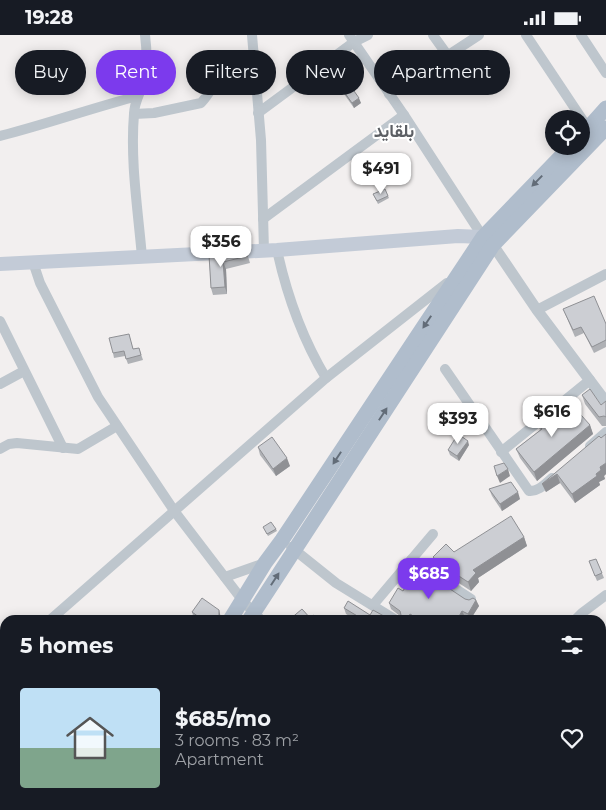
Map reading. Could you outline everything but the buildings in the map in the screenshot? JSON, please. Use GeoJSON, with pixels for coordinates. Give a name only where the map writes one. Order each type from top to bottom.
{"type":"FeatureCollection","features":[{"type":"Feature","properties":{"kind":"main road"},"geometry":{"type":"LineString","coordinates":[[590,126],[606,108]]}},
{"type":"Feature","properties":{"kind":"main road"},"geometry":{"type":"LineString","coordinates":[[0,264],[270,251],[449,237],[488,241],[606,129]]}},
{"type":"Feature","properties":{"kind":"main road"},"geometry":{"type":"LineString","coordinates":[[256,615],[408,363],[488,241],[563,155]]}},
{"type":"Feature","properties":{"kind":"main road"},"geometry":{"type":"LineString","coordinates":[[233,615],[266,563],[408,363]]}},
{"type":"Feature","properties":{"kind":"street"},"geometry":{"type":"LineString","coordinates":[[142,257],[134,156],[134,114],[147,66],[148,52],[145,35]]}},
{"type":"Feature","properties":{"kind":"street"},"geometry":{"type":"LineString","coordinates":[[252,35],[253,50]]}},
{"type":"Feature","properties":{"kind":"street"},"geometry":{"type":"LineString","coordinates":[[258,113],[351,39],[368,35]]}},
{"type":"Feature","properties":{"kind":"street"},"geometry":{"type":"LineString","coordinates":[[433,35],[444,50]]}},
{"type":"Feature","properties":{"kind":"street"},"geometry":{"type":"LineString","coordinates":[[457,50],[479,35]]}},
{"type":"Feature","properties":{"kind":"street"},"geometry":{"type":"LineString","coordinates":[[526,35],[572,110]]}},
{"type":"Feature","properties":{"kind":"street"},"geometry":{"type":"LineString","coordinates":[[581,35],[606,73]]}},
{"type":"Feature","properties":{"kind":"street"},"geometry":{"type":"LineString","coordinates":[[351,39],[374,72]]}},
{"type":"Feature","properties":{"kind":"street"},"geometry":{"type":"LineString","coordinates":[[134,114],[154,113],[200,103],[206,95]]}},
{"type":"Feature","properties":{"kind":"street"},"geometry":{"type":"LineString","coordinates":[[257,95],[263,219],[270,251],[284,281],[298,322],[314,358],[326,378]]}},
{"type":"Feature","properties":{"kind":"street"},"geometry":{"type":"LineString","coordinates":[[390,95],[488,241],[537,310],[606,401]]}},
{"type":"Feature","properties":{"kind":"street"},"geometry":{"type":"LineString","coordinates":[[0,136],[45,125],[138,96]]}},
{"type":"Feature","properties":{"kind":"street"},"geometry":{"type":"LineString","coordinates":[[263,219],[404,115]]}},
{"type":"Feature","properties":{"kind":"street"},"geometry":{"type":"LineString","coordinates":[[32,263],[40,283],[98,397],[175,512],[252,615]]}},
{"type":"Feature","properties":{"kind":"street"},"geometry":{"type":"LineString","coordinates":[[56,615],[326,378],[438,292],[466,274]]}},
{"type":"Feature","properties":{"kind":"street"},"geometry":{"type":"LineString","coordinates":[[537,310],[606,274]]}},
{"type":"Feature","properties":{"kind":"street"},"geometry":{"type":"LineString","coordinates":[[0,321],[63,448]]}},
{"type":"Feature","properties":{"kind":"street"},"geometry":{"type":"LineString","coordinates":[[445,369],[527,489],[531,492],[539,489],[561,470]]}},
{"type":"Feature","properties":{"kind":"street"},"geometry":{"type":"LineString","coordinates":[[0,384],[24,371]]}},
{"type":"Feature","properties":{"kind":"street"},"geometry":{"type":"LineString","coordinates":[[501,452],[590,380]]}},
{"type":"Feature","properties":{"kind":"street"},"geometry":{"type":"LineString","coordinates":[[0,449],[9,444],[17,443],[78,449],[117,426]]}},
{"type":"Feature","properties":{"kind":"street"},"geometry":{"type":"LineString","coordinates":[[584,451],[606,432]]}},
{"type":"Feature","properties":{"kind":"street"},"geometry":{"type":"LineString","coordinates":[[373,605],[433,534]]}},
{"type":"Feature","properties":{"kind":"street"},"geometry":{"type":"LineString","coordinates":[[282,540],[336,583],[388,615]]}},
{"type":"Feature","properties":{"kind":"street"},"geometry":{"type":"LineString","coordinates":[[411,560],[471,599]]}},
{"type":"Feature","properties":{"kind":"street"},"geometry":{"type":"LineString","coordinates":[[225,577],[266,563]]}},
{"type":"Feature","properties":{"kind":"street"},"geometry":{"type":"LineString","coordinates":[[580,615],[606,595]]}},
{"type":"Feature","properties":{"kind":"district","name":"بلقايد"},"geometry":{"type":"Point","coordinates":[394,131]}}]}
